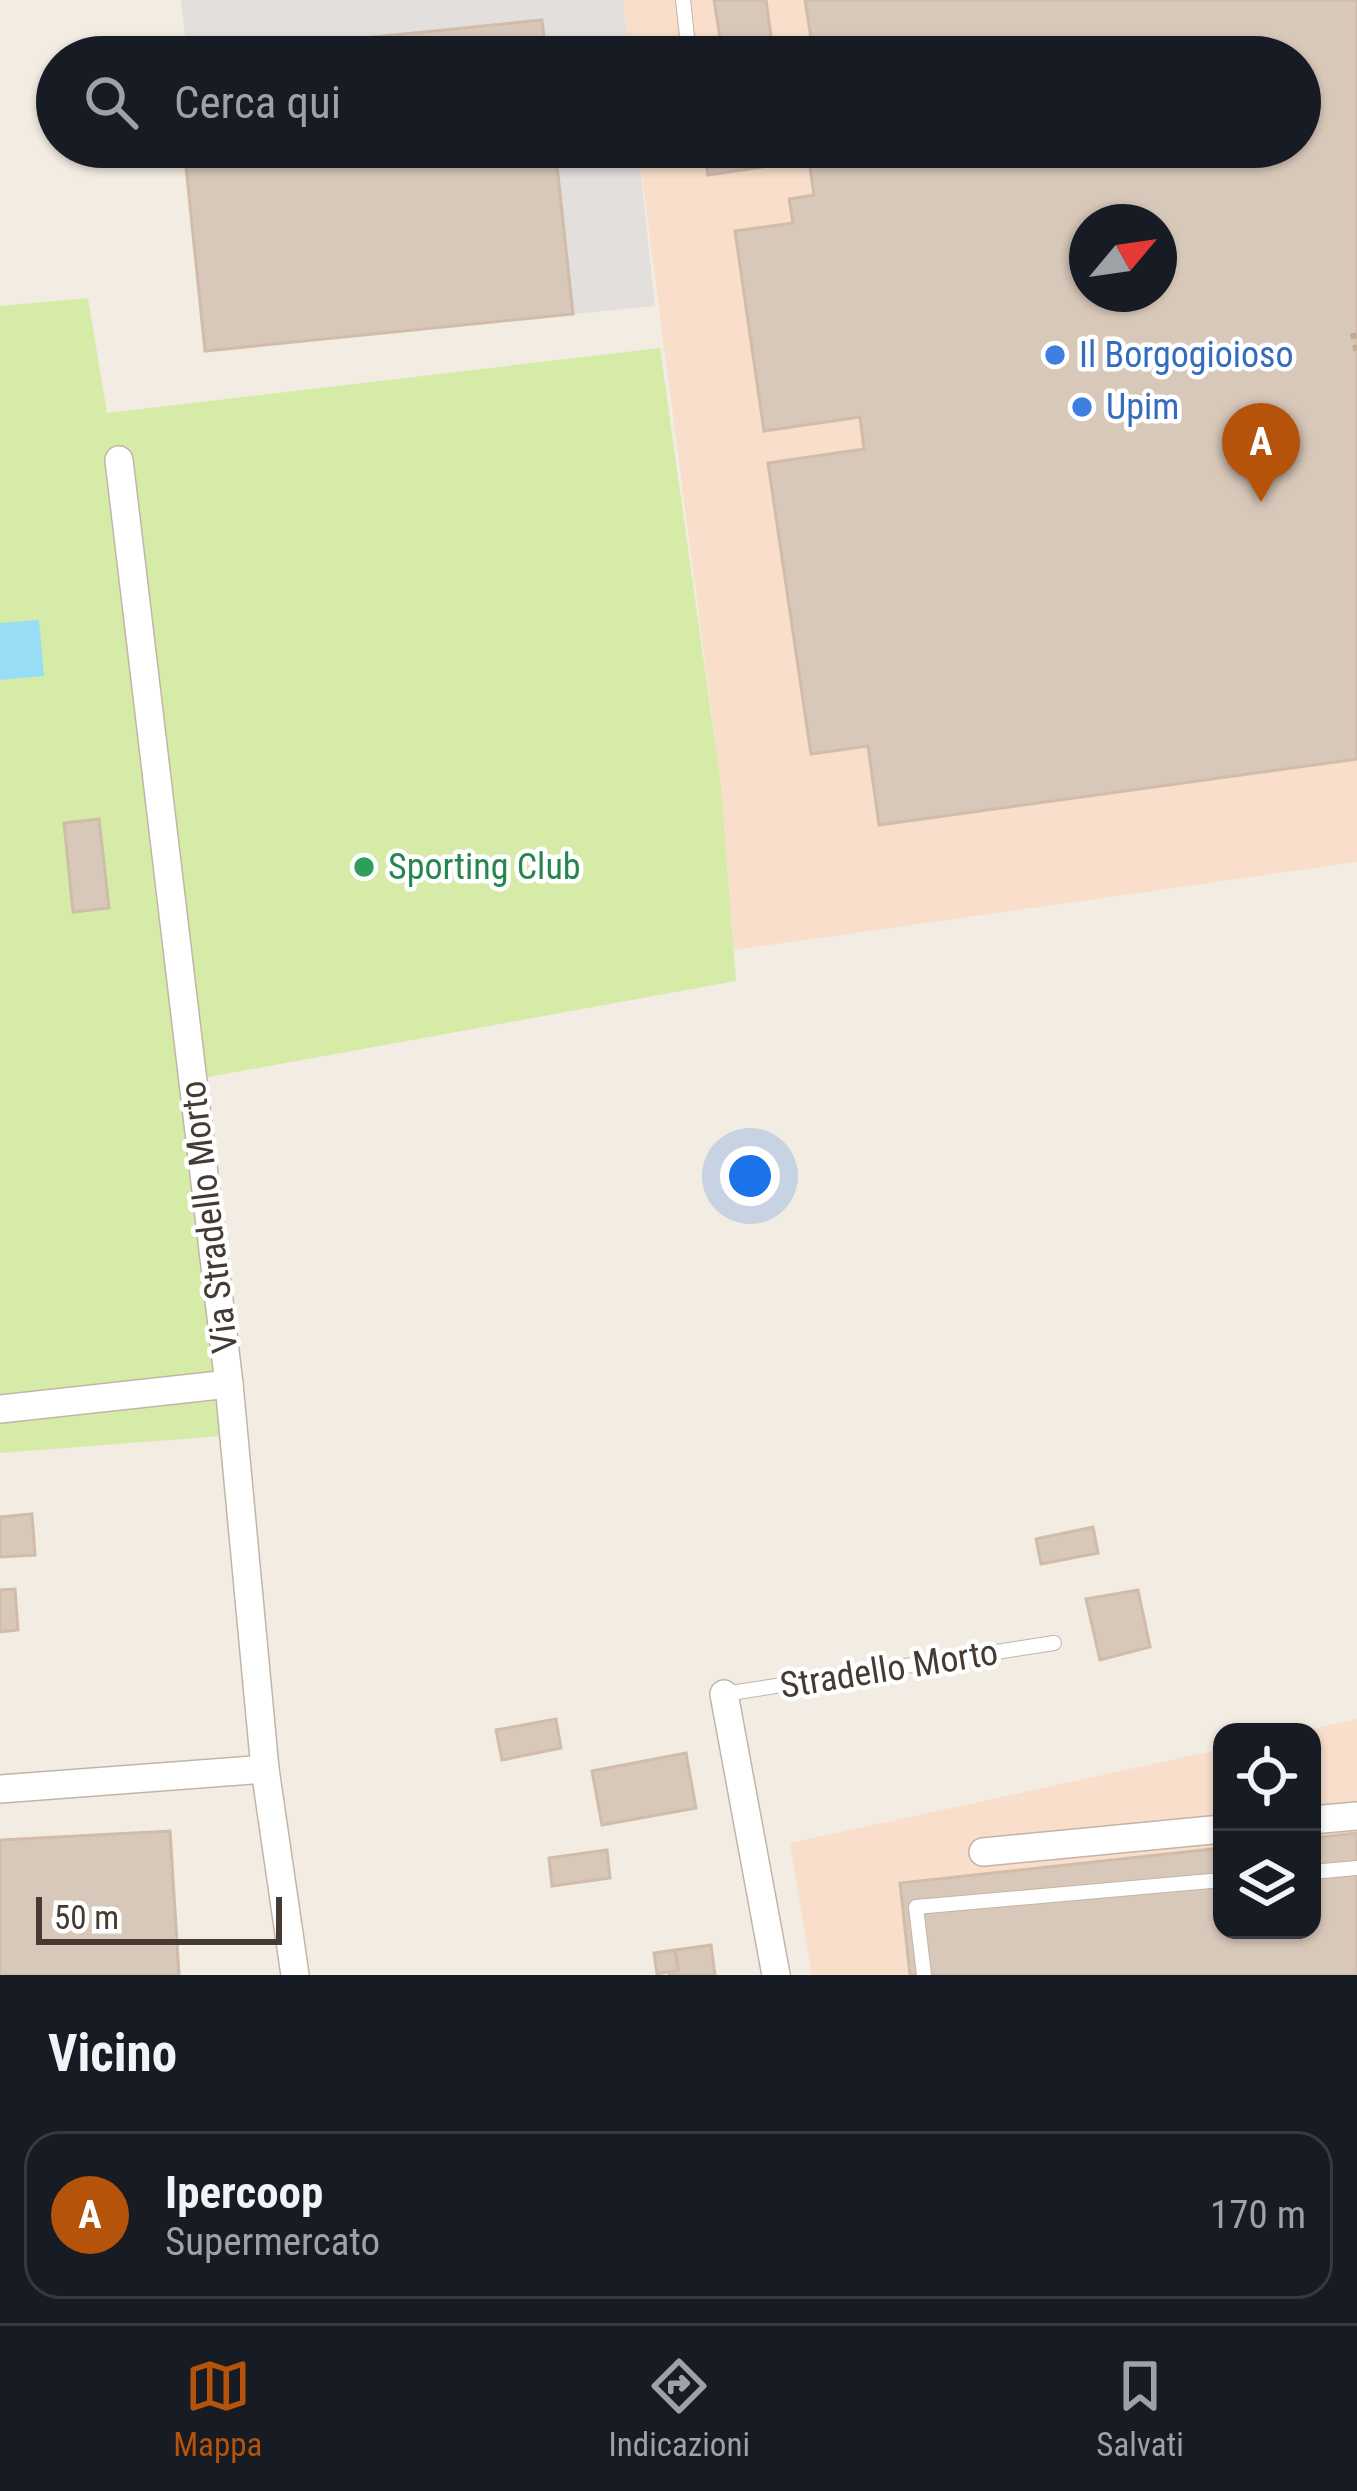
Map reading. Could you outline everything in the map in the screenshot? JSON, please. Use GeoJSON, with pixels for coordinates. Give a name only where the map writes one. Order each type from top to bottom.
{"type":"FeatureCollection","features":[{"type":"Feature","properties":{"kind":"street","name":"Via Stradello Morto"},"geometry":{"type":"LineString","coordinates":[[119,460],[229,1384],[265,1769],[295,1975]]}},
{"type":"Feature","properties":{"kind":"street"},"geometry":{"type":"LineString","coordinates":[[0,1409],[229,1384]]}},
{"type":"Feature","properties":{"kind":"street"},"geometry":{"type":"LineString","coordinates":[[724,1694],[776,1975]]}},
{"type":"Feature","properties":{"kind":"street"},"geometry":{"type":"LineString","coordinates":[[0,1789],[265,1769]]}},
{"type":"Feature","properties":{"kind":"street"},"geometry":{"type":"LineString","coordinates":[[1321,1819],[1357,1816]]}},
{"type":"Feature","properties":{"kind":"street"},"geometry":{"type":"LineString","coordinates":[[983,1852],[1213,1830]]}},
{"type":"Feature","properties":{"kind":"lane"},"geometry":{"type":"LineString","coordinates":[[683,0],[687,36]]}},
{"type":"Feature","properties":{"kind":"lane","name":"Stradello Morto"},"geometry":{"type":"LineString","coordinates":[[724,1694],[1054,1643]]}},
{"type":"Feature","properties":{"kind":"lane"},"geometry":{"type":"LineString","coordinates":[[1321,1871],[1357,1868]]}},
{"type":"Feature","properties":{"kind":"lane"},"geometry":{"type":"LineString","coordinates":[[924,1975],[916,1907],[1213,1881]]}},
{"type":"Feature","properties":{"kind":"path"},"geometry":{"type":"LineString","coordinates":[[1353,334],[1357,355]]}},
{"type":"Feature","properties":{"kind":"shaded area"},"geometry":{"type":"Polygon","coordinates":[[[181,0],[623,0],[627,36],[543,36],[541,20],[384,36],[185,36],[181,0]]]}},
{"type":"Feature","properties":{"kind":"shaded area","name":"Il Borgogioioso"},"geometry":{"type":"Polygon","coordinates":[[[623,0],[1357,0],[1357,862],[734,950],[721,784],[641,168],[1321,168],[1321,36],[627,36],[623,0]]]}},
{"type":"Feature","properties":{"kind":"shaded area"},"geometry":{"type":"Polygon","coordinates":[[[557,168],[640,168],[655,306],[573,314],[557,168]]]}},
{"type":"Feature","properties":{"kind":"shaded area"},"geometry":{"type":"Polygon","coordinates":[[[1357,1719],[1357,1975],[812,1975],[790,1843],[1213,1751],[1213,1939],[1321,1939],[1321,1727],[1357,1719]]]}},
{"type":"Feature","properties":{"kind":"green space","name":"Sporting Club"},"geometry":{"type":"Polygon","coordinates":[[[88,298],[107,413],[660,348],[721,784],[736,981],[203,1078],[235,1435],[0,1453],[0,306],[88,298]]]}},
{"type":"Feature","properties":{"kind":"water"},"geometry":{"type":"Polygon","coordinates":[[[39,620],[44,676],[0,680],[0,623],[39,620]]]}},
{"type":"Feature","properties":{"kind":"building"},"geometry":{"type":"Polygon","coordinates":[[[714,0],[766,0],[771,36],[720,36],[714,0]]]}},
{"type":"Feature","properties":{"kind":"building","name":"Il Borgogioioso"},"geometry":{"type":"Polygon","coordinates":[[[805,0],[1357,0],[1357,759],[879,825],[868,746],[811,754],[768,463],[864,449],[860,417],[764,431],[735,231],[793,223],[789,199],[814,195],[810,168],[1321,168],[1321,36],[811,36],[805,0]]]}},
{"type":"Feature","properties":{"kind":"building"},"geometry":{"type":"Polygon","coordinates":[[[542,20],[544,36],[385,36],[542,20]]]}},
{"type":"Feature","properties":{"kind":"building"},"geometry":{"type":"Polygon","coordinates":[[[186,168],[557,168],[573,314],[205,351],[186,168]]]}},
{"type":"Feature","properties":{"kind":"building","name":"Il Borgogioioso"},"geometry":{"type":"Polygon","coordinates":[[[707,168],[755,168],[708,175],[707,168]]]}},
{"type":"Feature","properties":{"kind":"building"},"geometry":{"type":"Polygon","coordinates":[[[99,819],[109,908],[73,912],[64,823],[99,819]]]}},
{"type":"Feature","properties":{"kind":"building"},"geometry":{"type":"Polygon","coordinates":[[[32,1514],[35,1555],[0,1557],[0,1517],[32,1514]]]}},
{"type":"Feature","properties":{"kind":"building"},"geometry":{"type":"Polygon","coordinates":[[[1093,1527],[1098,1553],[1041,1564],[1036,1539],[1093,1527]]]}},
{"type":"Feature","properties":{"kind":"building"},"geometry":{"type":"Polygon","coordinates":[[[15,1589],[18,1630],[0,1632],[0,1590],[15,1589]]]}},
{"type":"Feature","properties":{"kind":"building"},"geometry":{"type":"Polygon","coordinates":[[[1138,1590],[1150,1647],[1100,1660],[1086,1599],[1138,1590]]]}},
{"type":"Feature","properties":{"kind":"building"},"geometry":{"type":"Polygon","coordinates":[[[556,1719],[561,1748],[502,1760],[496,1730],[556,1719]]]}},
{"type":"Feature","properties":{"kind":"building"},"geometry":{"type":"Polygon","coordinates":[[[686,1753],[696,1808],[602,1825],[592,1771],[686,1753]]]}},
{"type":"Feature","properties":{"kind":"building"},"geometry":{"type":"Polygon","coordinates":[[[170,1831],[179,1975],[0,1975],[0,1840],[170,1831]]]}},
{"type":"Feature","properties":{"kind":"building"},"geometry":{"type":"Polygon","coordinates":[[[1357,1833],[1357,1975],[910,1975],[900,1883],[1213,1849],[1213,1939],[1321,1939],[1321,1837],[1357,1833]]]}},
{"type":"Feature","properties":{"kind":"building"},"geometry":{"type":"Polygon","coordinates":[[[607,1850],[610,1878],[552,1886],[549,1858],[607,1850]]]}},
{"type":"Feature","properties":{"kind":"building"},"geometry":{"type":"Polygon","coordinates":[[[711,1945],[715,1975],[668,1975],[678,1970],[675,1950],[711,1945]]]}},
{"type":"Feature","properties":{"kind":"building"},"geometry":{"type":"Polygon","coordinates":[[[675,1950],[678,1970],[657,1974],[654,1953],[675,1950]]]}},
{"type":"Feature","properties":{"kind":"place","name":"Il Borgogioioso"},"geometry":{"type":"Point","coordinates":[1055,355]}},
{"type":"Feature","properties":{"kind":"place","name":"Upim"},"geometry":{"type":"Point","coordinates":[1082,407]}},
{"type":"Feature","properties":{"kind":"place","name":"Ipercoop"},"geometry":{"type":"Point","coordinates":[1261,502]}},
{"type":"Feature","properties":{"kind":"place","name":"Sporting Club"},"geometry":{"type":"Point","coordinates":[364,867]}}]}
